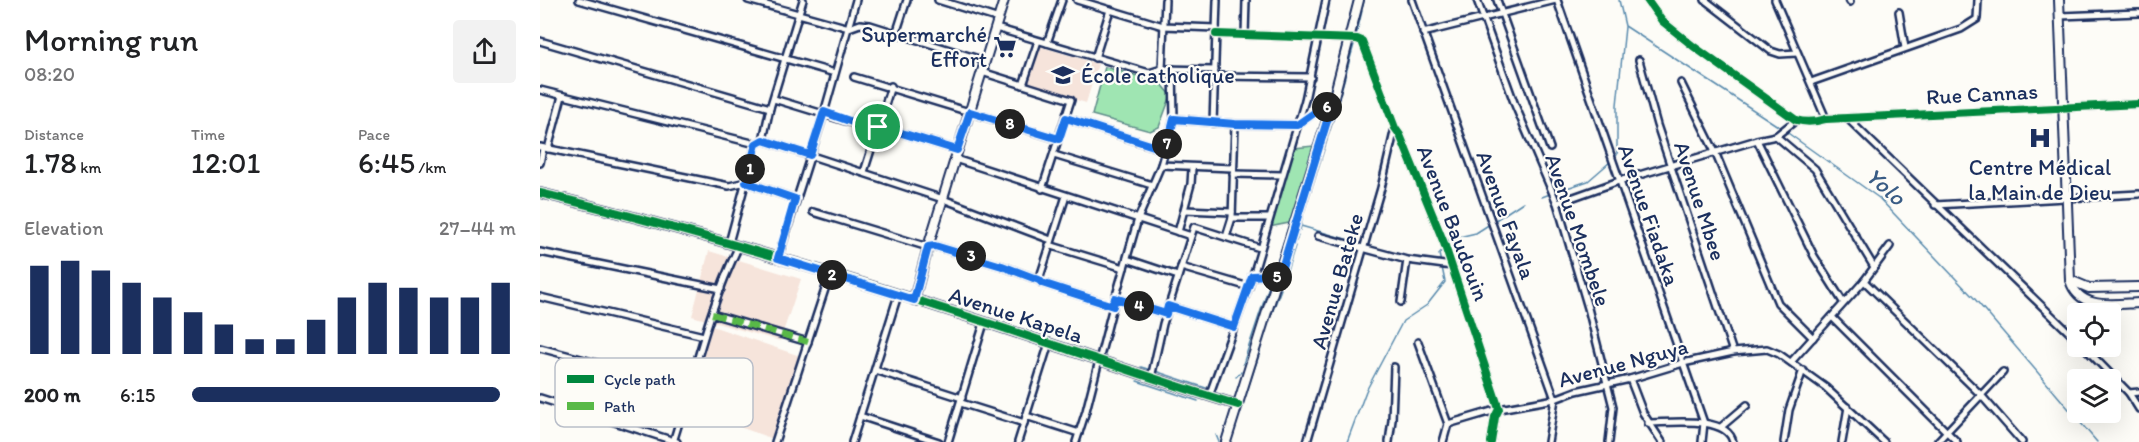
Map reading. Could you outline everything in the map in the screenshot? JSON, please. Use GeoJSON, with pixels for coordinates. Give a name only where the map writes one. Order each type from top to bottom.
{"type":"FeatureCollection","features":[{"type":"Feature","properties":{"kind":"street"},"geometry":{"type":"LineString","coordinates":[[579,0],[835,73]]}},
{"type":"Feature","properties":{"kind":"street"},"geometry":{"type":"LineString","coordinates":[[748,0],[849,28],[860,24],[870,25],[985,62]]}},
{"type":"Feature","properties":{"kind":"street"},"geometry":{"type":"LineString","coordinates":[[763,140],[770,108],[803,0]]}},
{"type":"Feature","properties":{"kind":"street"},"geometry":{"type":"LineString","coordinates":[[778,258],[856,0]]}},
{"type":"Feature","properties":{"kind":"street"},"geometry":{"type":"LineString","coordinates":[[896,33],[907,0]]}},
{"type":"Feature","properties":{"kind":"street"},"geometry":{"type":"LineString","coordinates":[[938,0],[1038,41],[1149,73],[1162,69],[1173,69],[1311,77]]}},
{"type":"Feature","properties":{"kind":"street"},"geometry":{"type":"LineString","coordinates":[[914,300],[942,199],[1004,0]]}},
{"type":"Feature","properties":{"kind":"street"},"geometry":{"type":"LineString","coordinates":[[1047,43],[1062,0]]}},
{"type":"Feature","properties":{"kind":"street"},"geometry":{"type":"LineString","coordinates":[[1077,0],[1163,26],[1245,35],[1319,36],[1350,39]]}},
{"type":"Feature","properties":{"kind":"street"},"geometry":{"type":"LineString","coordinates":[[1162,69],[1165,0]]}},
{"type":"Feature","properties":{"kind":"street"},"geometry":{"type":"LineString","coordinates":[[1213,123],[1217,0]]}},
{"type":"Feature","properties":{"kind":"street"},"geometry":{"type":"LineString","coordinates":[[1245,35],[1246,0]]}},
{"type":"Feature","properties":{"kind":"street"},"geometry":{"type":"LineString","coordinates":[[1209,396],[1252,276],[1297,125],[1311,77],[1326,0]]}},
{"type":"Feature","properties":{"kind":"street"},"geometry":{"type":"LineString","coordinates":[[1226,442],[1331,108],[1359,0]]}},
{"type":"Feature","properties":{"kind":"street","name":"Avenue Fayala"},"geometry":{"type":"LineString","coordinates":[[1412,0],[1555,399],[1548,442]]}},
{"type":"Feature","properties":{"kind":"street","name":"Avenue Mombele"},"geometry":{"type":"LineString","coordinates":[[1477,0],[1515,105],[1557,203],[1588,308],[1612,407],[1609,442]]}},
{"type":"Feature","properties":{"kind":"street"},"geometry":{"type":"LineString","coordinates":[[1497,0],[1550,148]]}},
{"type":"Feature","properties":{"kind":"street"},"geometry":{"type":"LineString","coordinates":[[1423,33],[1556,0]]}},
{"type":"Feature","properties":{"kind":"street","name":"Avenue Fiadaka"},"geometry":{"type":"LineString","coordinates":[[1556,0],[1704,423],[1702,442]]}},
{"type":"Feature","properties":{"kind":"street"},"geometry":{"type":"LineString","coordinates":[[1557,203],[1671,165],[1778,135],[1796,120],[1693,46],[1662,21],[1647,0]]}},
{"type":"Feature","properties":{"kind":"street"},"geometry":{"type":"LineString","coordinates":[[1705,0],[1771,51],[1780,54],[1797,53]]}},
{"type":"Feature","properties":{"kind":"street"},"geometry":{"type":"LineString","coordinates":[[1775,0],[1826,119]]}},
{"type":"Feature","properties":{"kind":"street"},"geometry":{"type":"LineString","coordinates":[[1811,82],[1971,24],[1977,19],[1978,0]]}},
{"type":"Feature","properties":{"kind":"street"},"geometry":{"type":"LineString","coordinates":[[2059,0],[2070,280],[2076,294],[2084,300],[2096,303]]}},
{"type":"Feature","properties":{"kind":"street"},"geometry":{"type":"LineString","coordinates":[[1095,58],[1110,10]]}},
{"type":"Feature","properties":{"kind":"street"},"geometry":{"type":"LineString","coordinates":[[1899,12],[1905,48]]}},
{"type":"Feature","properties":{"kind":"street"},"geometry":{"type":"LineString","coordinates":[[2060,16],[2139,13]]}},
{"type":"Feature","properties":{"kind":"street","name":"Avenue Baudouin"},"geometry":{"type":"LineString","coordinates":[[1350,39],[1362,41],[1395,128],[1400,135],[1444,243],[1499,410]]}},
{"type":"Feature","properties":{"kind":"street"},"geometry":{"type":"LineString","coordinates":[[540,41],[770,108]]}},
{"type":"Feature","properties":{"kind":"street"},"geometry":{"type":"LineString","coordinates":[[1023,85],[1038,41]]}},
{"type":"Feature","properties":{"kind":"street","name":"Avenue Mbee"},"geometry":{"type":"LineString","coordinates":[[1639,60],[1643,81],[1733,352]]}},
{"type":"Feature","properties":{"kind":"street"},"geometry":{"type":"LineString","coordinates":[[1077,442],[1138,219],[1161,165],[1174,119],[1173,69]]}},
{"type":"Feature","properties":{"kind":"street"},"geometry":{"type":"LineString","coordinates":[[982,72],[1071,100],[1042,189]]}},
{"type":"Feature","properties":{"kind":"street"},"geometry":{"type":"LineString","coordinates":[[854,76],[1059,139]]}},
{"type":"Feature","properties":{"kind":"street"},"geometry":{"type":"LineString","coordinates":[[1681,83],[1715,152],[1778,303],[1813,338]]}},
{"type":"Feature","properties":{"kind":"street"},"geometry":{"type":"LineString","coordinates":[[864,172],[891,86]]}},
{"type":"Feature","properties":{"kind":"street"},"geometry":{"type":"LineString","coordinates":[[540,90],[756,144],[763,140],[942,199],[1050,242],[1124,268]]}},
{"type":"Feature","properties":{"kind":"street"},"geometry":{"type":"LineString","coordinates":[[540,163],[562,96]]}},
{"type":"Feature","properties":{"kind":"street"},"geometry":{"type":"LineString","coordinates":[[774,99],[824,112],[872,129],[878,127],[957,150]]}},
{"type":"Feature","properties":{"kind":"street","name":"Rue Cannas"},"geometry":{"type":"LineString","coordinates":[[1796,120],[1815,122],[1826,119],[2139,104]]}},
{"type":"Feature","properties":{"kind":"street"},"geometry":{"type":"LineString","coordinates":[[1174,119],[1213,123],[1297,125],[1324,106],[1331,108]]}},
{"type":"Feature","properties":{"kind":"street"},"geometry":{"type":"LineString","coordinates":[[1066,118],[1166,150]]}},
{"type":"Feature","properties":{"kind":"street"},"geometry":{"type":"LineString","coordinates":[[1848,118],[1935,205],[2067,331]]}},
{"type":"Feature","properties":{"kind":"street"},"geometry":{"type":"LineString","coordinates":[[1226,237],[1232,215],[1235,124]]}},
{"type":"Feature","properties":{"kind":"street","name":"Avenue Bateke"},"geometry":{"type":"LineString","coordinates":[[1307,442],[1389,160],[1395,128]]}},
{"type":"Feature","properties":{"kind":"street"},"geometry":{"type":"LineString","coordinates":[[1778,135],[1815,169],[1874,267]]}},
{"type":"Feature","properties":{"kind":"street"},"geometry":{"type":"LineString","coordinates":[[1757,140],[1814,256],[1843,302]]}},
{"type":"Feature","properties":{"kind":"street"},"geometry":{"type":"LineString","coordinates":[[729,243],[756,144]]}},
{"type":"Feature","properties":{"kind":"street"},"geometry":{"type":"LineString","coordinates":[[544,148],[729,186],[746,182],[795,199]]}},
{"type":"Feature","properties":{"kind":"street"},"geometry":{"type":"LineString","coordinates":[[1054,155],[1152,185]]}},
{"type":"Feature","properties":{"kind":"street"},"geometry":{"type":"LineString","coordinates":[[955,159],[1191,236]]}},
{"type":"Feature","properties":{"kind":"street"},"geometry":{"type":"LineString","coordinates":[[1161,165],[1282,175]]}},
{"type":"Feature","properties":{"kind":"street"},"geometry":{"type":"LineString","coordinates":[[1178,232],[1191,184],[1192,168]]}},
{"type":"Feature","properties":{"kind":"street","name":"Avenue Kapela"},"geometry":{"type":"LineString","coordinates":[[540,193],[739,246],[1238,405]]}},
{"type":"Feature","properties":{"kind":"street"},"geometry":{"type":"LineString","coordinates":[[1935,205],[2139,194]]}},
{"type":"Feature","properties":{"kind":"street"},"geometry":{"type":"LineString","coordinates":[[1039,280],[1066,196]]}},
{"type":"Feature","properties":{"kind":"street"},"geometry":{"type":"LineString","coordinates":[[1185,210],[1269,218]]}},
{"type":"Feature","properties":{"kind":"street"},"geometry":{"type":"LineString","coordinates":[[813,212],[928,247],[935,246],[953,251],[1113,306]]}},
{"type":"Feature","properties":{"kind":"street"},"geometry":{"type":"LineString","coordinates":[[1150,378],[1156,347],[1194,227],[1260,248]]}},
{"type":"Feature","properties":{"kind":"street"},"geometry":{"type":"LineString","coordinates":[[1318,236],[1407,260],[1452,266]]}},
{"type":"Feature","properties":{"kind":"street"},"geometry":{"type":"LineString","coordinates":[[698,358],[721,289],[739,246]]}},
{"type":"Feature","properties":{"kind":"street"},"geometry":{"type":"LineString","coordinates":[[1791,362],[1864,281],[1890,246]]}},
{"type":"Feature","properties":{"kind":"street"},"geometry":{"type":"LineString","coordinates":[[540,252],[721,289]]}},
{"type":"Feature","properties":{"kind":"street"},"geometry":{"type":"LineString","coordinates":[[1128,259],[1178,276]]}},
{"type":"Feature","properties":{"kind":"street"},"geometry":{"type":"LineString","coordinates":[[1401,302],[1407,260]]}},
{"type":"Feature","properties":{"kind":"street"},"geometry":{"type":"LineString","coordinates":[[1181,267],[1248,287]]}},
{"type":"Feature","properties":{"kind":"street"},"geometry":{"type":"LineString","coordinates":[[775,442],[830,274]]}},
{"type":"Feature","properties":{"kind":"street"},"geometry":{"type":"LineString","coordinates":[[1252,276],[1270,275],[1279,278]]}},
{"type":"Feature","properties":{"kind":"street"},"geometry":{"type":"LineString","coordinates":[[2070,280],[2089,288],[2139,288]]}},
{"type":"Feature","properties":{"kind":"street"},"geometry":{"type":"LineString","coordinates":[[1864,281],[1980,394],[2022,442]]}},
{"type":"Feature","properties":{"kind":"street"},"geometry":{"type":"LineString","coordinates":[[2116,288],[2116,303]]}},
{"type":"Feature","properties":{"kind":"street"},"geometry":{"type":"LineString","coordinates":[[852,442],[898,295]]}},
{"type":"Feature","properties":{"kind":"street"},"geometry":{"type":"LineString","coordinates":[[540,297],[704,336]]}},
{"type":"Feature","properties":{"kind":"street"},"geometry":{"type":"LineString","coordinates":[[1115,298],[1166,314]]}},
{"type":"Feature","properties":{"kind":"street"},"geometry":{"type":"LineString","coordinates":[[2121,304],[2139,303]]}},
{"type":"Feature","properties":{"kind":"street"},"geometry":{"type":"LineString","coordinates":[[1168,306],[1234,327]]}},
{"type":"Feature","properties":{"kind":"street"},"geometry":{"type":"LineString","coordinates":[[712,314],[808,342]]}},
{"type":"Feature","properties":{"kind":"street"},"geometry":{"type":"LineString","coordinates":[[1832,317],[1957,442]]}},
{"type":"Feature","properties":{"kind":"street"},"geometry":{"type":"LineString","coordinates":[[948,442],[984,323]]}},
{"type":"Feature","properties":{"kind":"street"},"geometry":{"type":"LineString","coordinates":[[1418,342],[1448,424],[1443,442]]}},
{"type":"Feature","properties":{"kind":"street"},"geometry":{"type":"LineString","coordinates":[[1018,442],[1049,343]]}},
{"type":"Feature","properties":{"kind":"street"},"geometry":{"type":"LineString","coordinates":[[540,348],[578,358]]}},
{"type":"Feature","properties":{"kind":"street","name":"Avenue Nguya"},"geometry":{"type":"LineString","coordinates":[[1448,424],[1499,410],[1555,399],[1576,391],[1630,379],[1683,363],[1733,352],[1767,349],[1803,370],[1848,407],[1884,442]]}},
{"type":"Feature","properties":{"kind":"street"},"geometry":{"type":"LineString","coordinates":[[2094,357],[2129,393],[2139,409]]}},
{"type":"Feature","properties":{"kind":"street"},"geometry":{"type":"LineString","coordinates":[[1389,442],[1394,367]]}},
{"type":"Feature","properties":{"kind":"street"},"geometry":{"type":"LineString","coordinates":[[875,370],[1024,423]]}},
{"type":"Feature","properties":{"kind":"street"},"geometry":{"type":"LineString","coordinates":[[1784,442],[1789,410],[1803,370]]}},
{"type":"Feature","properties":{"kind":"street"},"geometry":{"type":"LineString","coordinates":[[1937,442],[2003,372]]}},
{"type":"Feature","properties":{"kind":"street"},"geometry":{"type":"LineString","coordinates":[[1630,379],[1648,423],[1662,442]]}},
{"type":"Feature","properties":{"kind":"street"},"geometry":{"type":"LineString","coordinates":[[2129,393],[2139,392]]}},
{"type":"Feature","properties":{"kind":"street"},"geometry":{"type":"LineString","coordinates":[[540,398],[555,403]]}},
{"type":"Feature","properties":{"kind":"street"},"geometry":{"type":"LineString","coordinates":[[1721,427],[1748,405]]}},
{"type":"Feature","properties":{"kind":"street"},"geometry":{"type":"LineString","coordinates":[[1842,442],[1848,407]]}},
{"type":"Feature","properties":{"kind":"street"},"geometry":{"type":"LineString","coordinates":[[1491,442],[1495,417],[1499,410]]}},
{"type":"Feature","properties":{"kind":"street"},"geometry":{"type":"LineString","coordinates":[[860,416],[939,442]]}},
{"type":"Feature","properties":{"kind":"street"},"geometry":{"type":"LineString","coordinates":[[1026,416],[1079,433]]}},
{"type":"Feature","properties":{"kind":"street"},"geometry":{"type":"LineString","coordinates":[[1648,423],[1704,423],[1721,427],[1728,432],[1733,442]]}},
{"type":"Feature","properties":{"kind":"street"},"geometry":{"type":"LineString","coordinates":[[628,427],[674,442],[678,427]]}},
{"type":"Feature","properties":{"kind":"shaded area","name":"École catholique"},"geometry":{"type":"Polygon","coordinates":[[[1039,46],[1098,64],[1086,103],[1027,85],[1039,46]]]}},
{"type":"Feature","properties":{"kind":"shaded area"},"geometry":{"type":"Polygon","coordinates":[[[709,251],[801,279],[780,341],[692,316],[709,251]]]}},
{"type":"Feature","properties":{"kind":"shaded area"},"geometry":{"type":"Polygon","coordinates":[[[712,326],[803,357],[773,439],[740,427],[753,427],[753,358],[701,358],[712,326]]]}},
{"type":"Feature","properties":{"kind":"green space"},"geometry":{"type":"Polygon","coordinates":[[[1105,67],[1160,82],[1171,95],[1159,127],[1150,131],[1092,115],[1105,67]]]}},
{"type":"Feature","properties":{"kind":"green space"},"geometry":{"type":"Polygon","coordinates":[[[1313,146],[1289,223],[1269,227],[1294,148],[1313,146]]]}},
{"type":"Feature","properties":{"kind":"waterway"},"geometry":{"type":"LineString","coordinates":[[1346,36],[1354,0]]}},
{"type":"Feature","properties":{"kind":"waterway"},"geometry":{"type":"LineString","coordinates":[[1363,6],[1364,0]]}},
{"type":"Feature","properties":{"kind":"waterway","name":"Yolo"},"geometry":{"type":"LineString","coordinates":[[1619,0],[1625,26],[1781,128]]}},
{"type":"Feature","properties":{"kind":"waterway"},"geometry":{"type":"LineString","coordinates":[[1356,36],[1362,11]]}},
{"type":"Feature","properties":{"kind":"waterway"},"geometry":{"type":"LineString","coordinates":[[1613,158],[1617,155],[1617,105],[1625,27]]}},
{"type":"Feature","properties":{"kind":"waterway"},"geometry":{"type":"LineString","coordinates":[[1330,130],[1355,41]]}},
{"type":"Feature","properties":{"kind":"waterway"},"geometry":{"type":"LineString","coordinates":[[1327,104],[1338,65]]}},
{"type":"Feature","properties":{"kind":"waterway"},"geometry":{"type":"LineString","coordinates":[[1286,234],[1325,110]]}},
{"type":"Feature","properties":{"kind":"waterway","name":"Yolo"},"geometry":{"type":"LineString","coordinates":[[1785,131],[1879,198],[1974,298],[2097,442]]}},
{"type":"Feature","properties":{"kind":"waterway"},"geometry":{"type":"LineString","coordinates":[[1303,214],[1327,140]]}},
{"type":"Feature","properties":{"kind":"waterway"},"geometry":{"type":"LineString","coordinates":[[1555,192],[1588,181],[1610,162]]}},
{"type":"Feature","properties":{"kind":"waterway"},"geometry":{"type":"LineString","coordinates":[[1542,197],[1550,194]]}},
{"type":"Feature","properties":{"kind":"waterway"},"geometry":{"type":"LineString","coordinates":[[1494,221],[1523,202]]}},
{"type":"Feature","properties":{"kind":"waterway"},"geometry":{"type":"LineString","coordinates":[[1301,226],[1302,217]]}},
{"type":"Feature","properties":{"kind":"waterway"},"geometry":{"type":"LineString","coordinates":[[1447,244],[1450,239],[1476,233],[1490,224]]}},
{"type":"Feature","properties":{"kind":"waterway"},"geometry":{"type":"LineString","coordinates":[[1300,230],[1301,226],[1363,244]]}},
{"type":"Feature","properties":{"kind":"waterway"},"geometry":{"type":"LineString","coordinates":[[1296,241],[1298,235]]}},
{"type":"Feature","properties":{"kind":"waterway"},"geometry":{"type":"LineString","coordinates":[[1274,273],[1284,240]]}},
{"type":"Feature","properties":{"kind":"waterway"},"geometry":{"type":"LineString","coordinates":[[1366,245],[1384,251]]}},
{"type":"Feature","properties":{"kind":"waterway"},"geometry":{"type":"LineString","coordinates":[[1283,283],[1295,246]]}},
{"type":"Feature","properties":{"kind":"waterway"},"geometry":{"type":"LineString","coordinates":[[1441,263],[1439,254],[1444,248]]}},
{"type":"Feature","properties":{"kind":"waterway"},"geometry":{"type":"LineString","coordinates":[[1347,442],[1366,391],[1403,321],[1427,305],[1445,282],[1442,267]]}},
{"type":"Feature","properties":{"kind":"waterway"},"geometry":{"type":"LineString","coordinates":[[1243,364],[1272,277]]}},
{"type":"Feature","properties":{"kind":"waterway"},"geometry":{"type":"LineString","coordinates":[[1270,318],[1281,289]]}},
{"type":"Feature","properties":{"kind":"waterway"},"geometry":{"type":"LineString","coordinates":[[1262,343],[1267,326]]}},
{"type":"Feature","properties":{"kind":"waterway"},"geometry":{"type":"LineString","coordinates":[[1246,394],[1260,352]]}},
{"type":"Feature","properties":{"kind":"waterway"},"geometry":{"type":"LineString","coordinates":[[1141,367],[1151,370]]}},
{"type":"Feature","properties":{"kind":"waterway"},"geometry":{"type":"LineString","coordinates":[[1155,371],[1206,388]]}},
{"type":"Feature","properties":{"kind":"waterway"},"geometry":{"type":"LineString","coordinates":[[1236,377],[1241,372]]}},
{"type":"Feature","properties":{"kind":"waterway"},"geometry":{"type":"LineString","coordinates":[[1137,381],[1198,401]]}},
{"type":"Feature","properties":{"kind":"waterway"},"geometry":{"type":"LineString","coordinates":[[1216,435],[1219,442]]}},
{"type":"Feature","properties":{"kind":"marked path"},"geometry":{"type":"LineString","coordinates":[[712,314],[808,342]]}},
{"type":"Feature","properties":{"kind":"cycle path"},"geometry":{"type":"LineString","coordinates":[[1647,0],[1662,21],[1693,46],[1800,121],[2139,104]]}},
{"type":"Feature","properties":{"kind":"cycle path"},"geometry":{"type":"LineString","coordinates":[[1216,34],[1362,41],[1395,128],[1400,135],[1444,243],[1499,409],[1495,417],[1491,442]]}},
{"type":"Feature","properties":{"kind":"cycle path"},"geometry":{"type":"LineString","coordinates":[[540,193],[668,226],[859,282],[1238,405]]}},
{"type":"Feature","properties":{"kind":"place","name":"Supermarché Effort"},"geometry":{"type":"Point","coordinates":[1005,47]}},
{"type":"Feature","properties":{"kind":"place","name":"École catholique"},"geometry":{"type":"Point","coordinates":[1063,75]}},
{"type":"Feature","properties":{"kind":"place","name":"Centre Médical la Main de Dieu"},"geometry":{"type":"Point","coordinates":[2040,138]}},
{"type":"Feature","properties":{"kind":"route"},"geometry":{"type":"LineString","coordinates":[[1324,106],[1331,108],[1279,278],[1270,275],[1252,276],[1234,327],[1168,306],[1166,314],[1115,298],[1113,306],[1042,283],[1002,266],[935,246],[928,247],[914,300],[778,258],[795,199],[746,182],[756,144],[763,140],[810,155],[824,112],[872,129],[878,127],[957,150],[970,112],[1059,139],[1066,118],[1166,150],[1174,119],[1213,123],[1297,125],[1324,106]]}}]}
